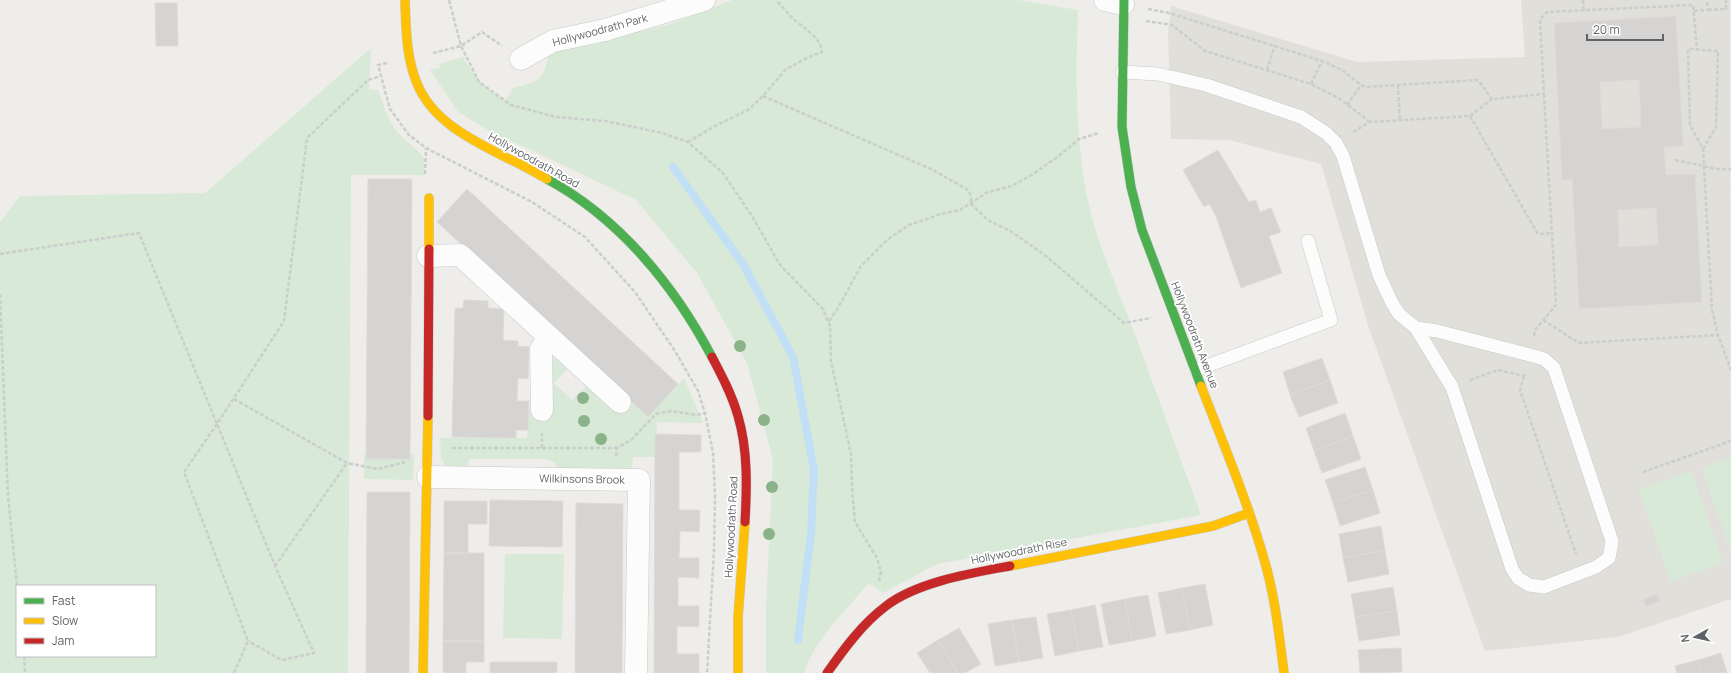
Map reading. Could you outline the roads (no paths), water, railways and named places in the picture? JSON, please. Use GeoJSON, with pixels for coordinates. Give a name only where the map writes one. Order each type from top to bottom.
{"type":"FeatureCollection","features":[{"type":"Feature","properties":{"kind":"street","name":"Hollywoodrath Road"},"geometry":{"type":"LineString","coordinates":[[405,0],[410,58],[420,91],[430,106],[444,121],[475,142],[529,169],[574,196],[629,241],[674,294],[700,334],[727,386],[740,423],[746,467],[746,509],[737,635],[738,673]]}},
{"type":"Feature","properties":{"kind":"street","name":"Hollywoodrath Park"},"geometry":{"type":"LineString","coordinates":[[521,59],[553,41],[605,30],[704,0]]}},
{"type":"Feature","properties":{"kind":"street","name":"Hollywoodrath Avenue"},"geometry":{"type":"LineString","coordinates":[[1117,1],[1122,72],[1122,127],[1131,187],[1142,230],[1196,370],[1249,513],[1264,559],[1274,599],[1284,673]]}},
{"type":"Feature","properties":{"kind":"street"},"geometry":{"type":"LineString","coordinates":[[423,673],[428,477],[429,198]]}},
{"type":"Feature","properties":{"kind":"street"},"geometry":{"type":"LineString","coordinates":[[428,256],[460,255],[620,402]]}},
{"type":"Feature","properties":{"kind":"street"},"geometry":{"type":"LineString","coordinates":[[542,410],[541,349],[549,337]]}},
{"type":"Feature","properties":{"kind":"street","name":"Wilkinsons Brook"},"geometry":{"type":"LineString","coordinates":[[428,477],[639,480],[636,673]]}},
{"type":"Feature","properties":{"kind":"street","name":"Hollywoodrath Rise"},"geometry":{"type":"LineString","coordinates":[[827,673],[847,644],[886,606],[917,590],[968,574],[1213,526],[1249,513]]}},
{"type":"Feature","properties":{"kind":"lane"},"geometry":{"type":"LineString","coordinates":[[1122,72],[1158,74],[1213,88],[1301,117],[1326,133],[1336,143],[1343,156],[1379,275],[1392,303],[1399,314],[1416,328],[1452,387],[1512,569],[1518,578],[1529,585],[1544,586],[1596,567],[1609,558],[1612,541],[1554,368],[1544,359],[1530,354],[1437,331],[1416,328]]}},
{"type":"Feature","properties":{"kind":"lane"},"geometry":{"type":"LineString","coordinates":[[1196,370],[1332,320],[1308,241]]}},
{"type":"Feature","properties":{"kind":"waterway"},"geometry":{"type":"LineString","coordinates":[[673,167],[743,264],[793,357],[814,470],[811,533],[798,640]]}}]}
